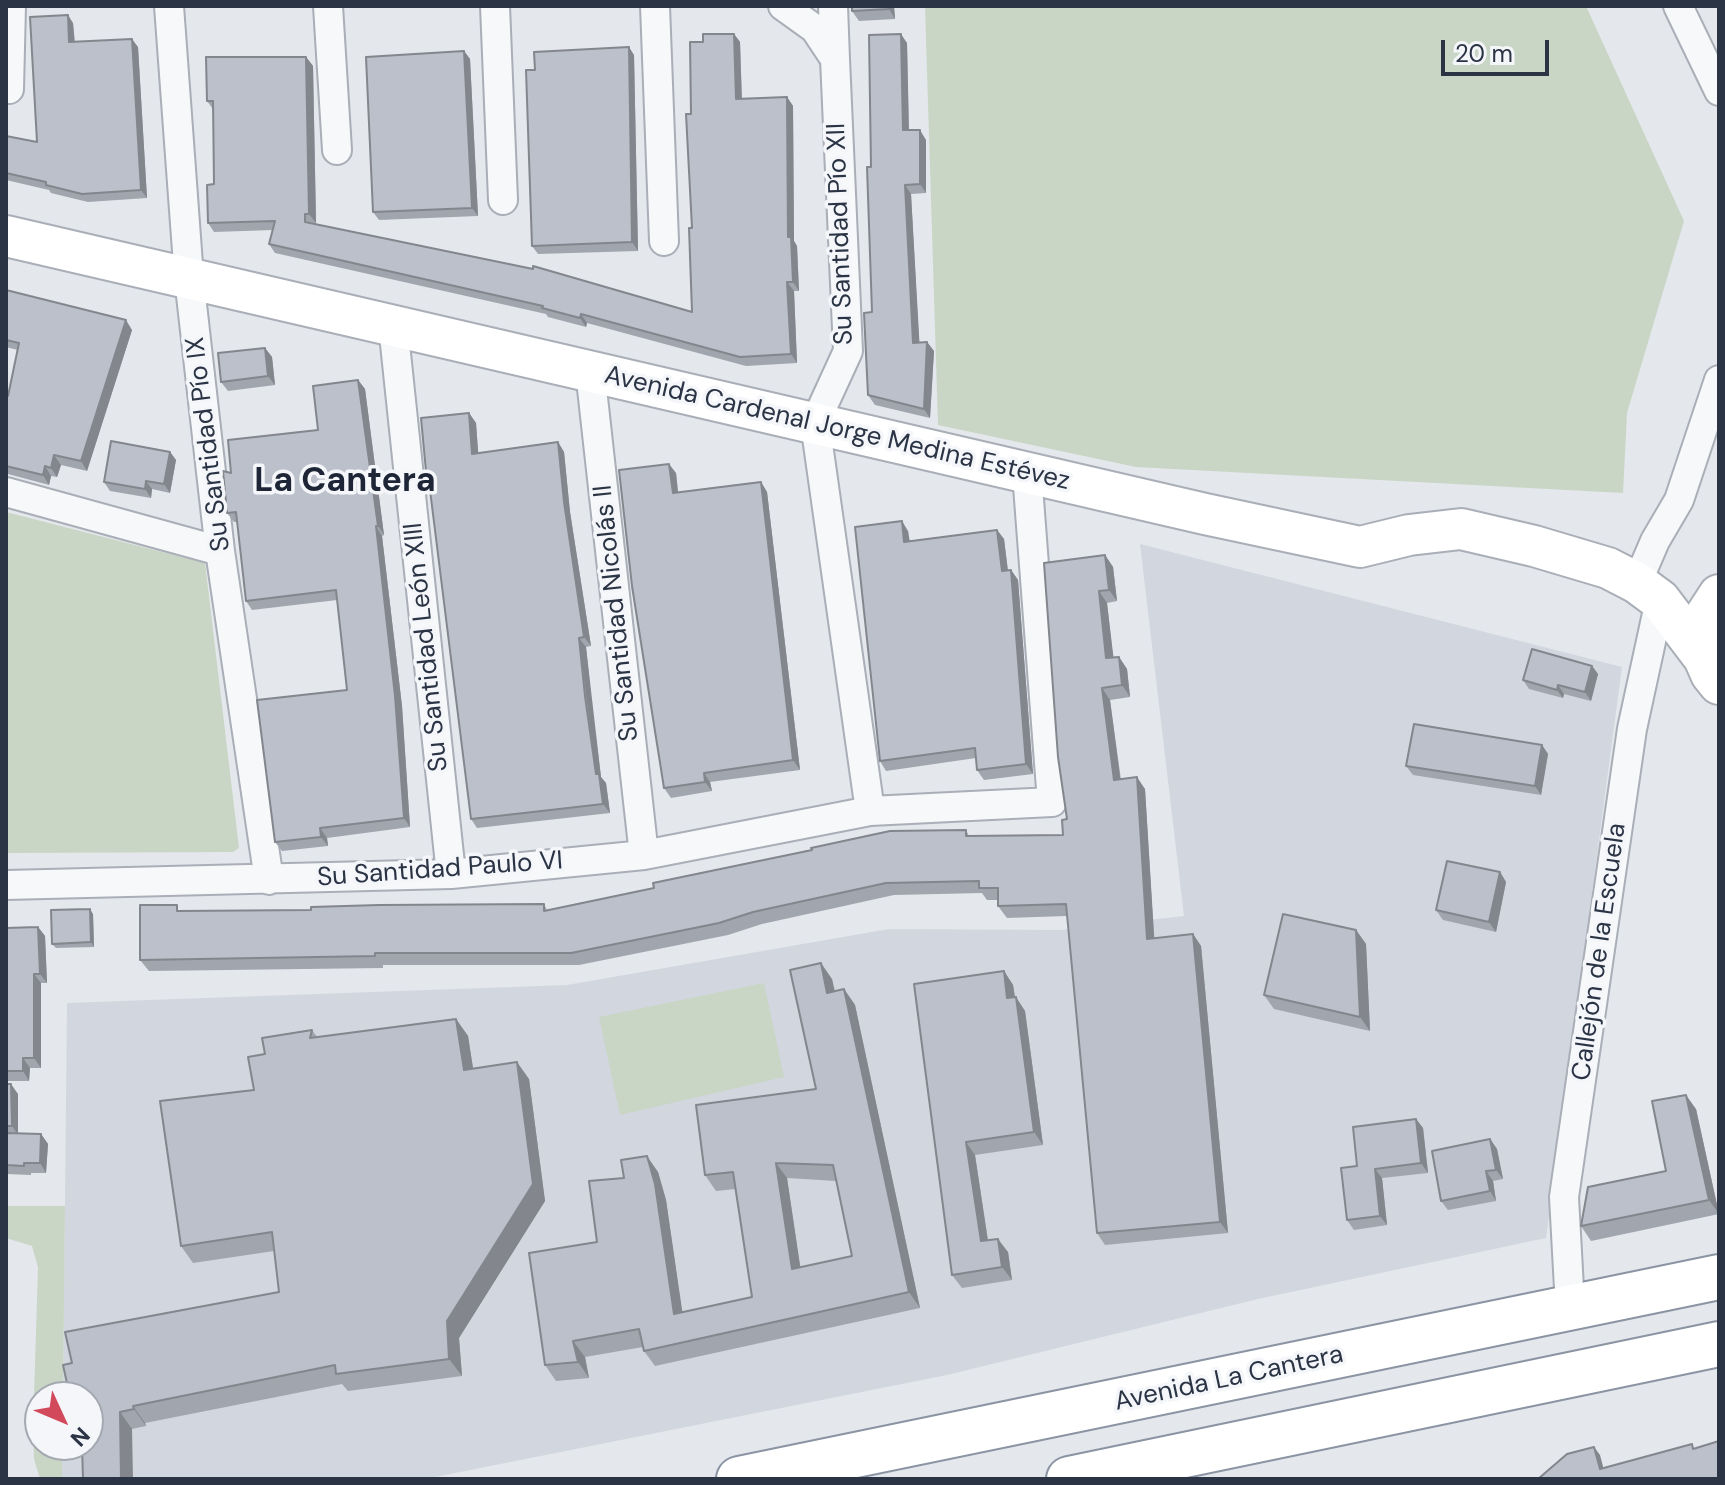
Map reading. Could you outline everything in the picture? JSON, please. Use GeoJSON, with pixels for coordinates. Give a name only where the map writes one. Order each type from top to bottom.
{"type":"FeatureCollection","features":[{"type":"Feature","properties":{"kind":"highway","name":"Avenida La Cantera"},"geometry":{"type":"LineString","coordinates":[[739,1479],[1719,1277]]}},
{"type":"Feature","properties":{"kind":"highway"},"geometry":{"type":"LineString","coordinates":[[1069,1479],[1719,1344]]}},
{"type":"Feature","properties":{"kind":"street"},"geometry":{"type":"LineString","coordinates":[[9,89],[11,6]]}},
{"type":"Feature","properties":{"kind":"street","name":"Su Santidad Pío IX"},"geometry":{"type":"LineString","coordinates":[[169,6],[189,278],[220,551],[269,880]]}},
{"type":"Feature","properties":{"kind":"street"},"geometry":{"type":"LineString","coordinates":[[328,6],[337,150]]}},
{"type":"Feature","properties":{"kind":"street"},"geometry":{"type":"LineString","coordinates":[[495,6],[503,200]]}},
{"type":"Feature","properties":{"kind":"street"},"geometry":{"type":"LineString","coordinates":[[655,6],[664,241]]}},
{"type":"Feature","properties":{"kind":"street"},"geometry":{"type":"LineString","coordinates":[[783,6],[815,29],[835,59]]}},
{"type":"Feature","properties":{"kind":"street","name":"Su Santidad Pío XII"},"geometry":{"type":"LineString","coordinates":[[815,423],[848,351],[833,6]]}},
{"type":"Feature","properties":{"kind":"street"},"geometry":{"type":"LineString","coordinates":[[1678,6],[1719,91]]}},
{"type":"Feature","properties":{"kind":"street","name":"Avenida Cardenal Jorge Medina Estévez"},"geometry":{"type":"LineString","coordinates":[[6,236],[1027,473],[1360,547],[1409,535],[1461,529],[1608,568],[1648,591],[1711,671]]}},
{"type":"Feature","properties":{"kind":"street","name":"Su Santidad León XIII"},"geometry":{"type":"LineString","coordinates":[[393,325],[451,874]]}},
{"type":"Feature","properties":{"kind":"street","name":"Su Santidad Nicolás II"},"geometry":{"type":"LineString","coordinates":[[590,371],[644,855]]}},
{"type":"Feature","properties":{"kind":"street","name":"Callejón de la Escuela"},"geometry":{"type":"LineString","coordinates":[[1570,1307],[1564,1197],[1632,729],[1655,541],[1679,500],[1719,380]]}},
{"type":"Feature","properties":{"kind":"street"},"geometry":{"type":"LineString","coordinates":[[815,423],[870,811]]}},
{"type":"Feature","properties":{"kind":"street","name":"Su Santidad Paulo VI"},"geometry":{"type":"LineString","coordinates":[[6,885],[451,874],[644,855],[870,811],[1052,802],[1027,473]]}},
{"type":"Feature","properties":{"kind":"street"},"geometry":{"type":"LineString","coordinates":[[6,492],[220,551]]}},
{"type":"Feature","properties":{"kind":"street","name":"Avenida Cardenal Jorge Medina Estévez"},"geometry":{"type":"LineString","coordinates":[[1648,591],[1718,595],[1706,615],[1701,636],[1711,671]]}},
{"type":"Feature","properties":{"kind":"shaded area"},"geometry":{"type":"Polygon","coordinates":[[[1140,544],[1622,667],[1546,1238],[1258,1299],[947,1375],[425,1479],[62,1479],[62,1461],[104,1461],[104,1381],[63,1381],[67,1003],[567,985],[889,929],[1061,930],[1184,916],[1140,544]]]}},
{"type":"Feature","properties":{"kind":"green space"},"geometry":{"type":"Polygon","coordinates":[[[925,6],[1586,6],[1684,221],[1627,413],[1623,493],[1136,467],[938,425],[925,6]]]}},
{"type":"Feature","properties":{"kind":"green space"},"geometry":{"type":"Polygon","coordinates":[[[6,512],[205,563],[239,848],[233,852],[6,853],[6,512]]]}},
{"type":"Feature","properties":{"kind":"green space"},"geometry":{"type":"Polygon","coordinates":[[[764,983],[784,1077],[620,1115],[599,1017],[764,983]]]}},
{"type":"Feature","properties":{"kind":"green space"},"geometry":{"type":"Polygon","coordinates":[[[6,1206],[65,1206],[63,1381],[34,1381],[38,1267],[32,1246],[6,1238],[6,1206]]]}},
{"type":"Feature","properties":{"kind":"green space"},"geometry":{"type":"Polygon","coordinates":[[[35,1461],[62,1461],[62,1479],[40,1479],[35,1461]]]}},
{"type":"Feature","properties":{"kind":"building"},"geometry":{"type":"Polygon","coordinates":[[[852,6],[888,6],[889,9],[852,11],[852,6]]]}},
{"type":"Feature","properties":{"kind":"building"},"geometry":{"type":"Polygon","coordinates":[[[68,15],[69,42],[132,39],[141,190],[82,194],[6,173],[6,136],[37,142],[30,17],[68,15]]]}},
{"type":"Feature","properties":{"kind":"building"},"geometry":{"type":"Polygon","coordinates":[[[703,34],[734,34],[736,99],[787,97],[788,237],[791,237],[793,282],[787,282],[791,354],[740,357],[581,314],[580,318],[543,306],[269,244],[275,221],[208,223],[207,185],[214,184],[213,101],[207,101],[206,57],[306,57],[309,214],[305,214],[305,222],[533,269],[533,266],[692,312],[689,228],[692,228],[686,114],[691,114],[690,42],[703,42],[703,34]]]}},
{"type":"Feature","properties":{"kind":"building"},"geometry":{"type":"Polygon","coordinates":[[[901,34],[903,130],[920,130],[920,184],[905,185],[913,343],[927,342],[924,409],[868,395],[864,313],[872,312],[867,167],[871,167],[869,35],[901,34]]]}},
{"type":"Feature","properties":{"kind":"building"},"geometry":{"type":"Polygon","coordinates":[[[629,47],[632,242],[532,246],[526,70],[535,70],[534,52],[629,47]]]}},
{"type":"Feature","properties":{"kind":"building"},"geometry":{"type":"Polygon","coordinates":[[[464,51],[472,208],[373,212],[366,57],[464,51]]]}},
{"type":"Feature","properties":{"kind":"building"},"geometry":{"type":"Polygon","coordinates":[[[6,290],[126,320],[81,461],[54,455],[51,468],[45,466],[43,475],[6,466],[6,396],[19,343],[6,340],[6,290]]]}},
{"type":"Feature","properties":{"kind":"building"},"geometry":{"type":"Polygon","coordinates":[[[265,348],[268,376],[221,382],[218,353],[265,348]]]}},
{"type":"Feature","properties":{"kind":"building"},"geometry":{"type":"Polygon","coordinates":[[[358,380],[378,526],[404,818],[320,828],[321,837],[275,842],[257,700],[347,690],[336,590],[246,601],[236,512],[227,513],[223,471],[231,473],[228,440],[318,430],[313,386],[358,380]]]}},
{"type":"Feature","properties":{"kind":"building"},"geometry":{"type":"Polygon","coordinates":[[[469,413],[472,454],[558,442],[584,637],[579,638],[585,696],[603,804],[471,819],[421,418],[469,413]]]}},
{"type":"Feature","properties":{"kind":"building"},"geometry":{"type":"Polygon","coordinates":[[[111,441],[170,452],[164,484],[146,481],[145,489],[104,482],[111,441]]]}},
{"type":"Feature","properties":{"kind":"building"},"geometry":{"type":"Polygon","coordinates":[[[669,464],[673,493],[761,482],[793,760],[704,773],[705,782],[664,788],[632,586],[619,470],[669,464]]]}},
{"type":"Feature","properties":{"kind":"building"},"geometry":{"type":"Polygon","coordinates":[[[902,521],[904,542],[997,530],[1002,571],[1011,570],[1026,764],[977,770],[975,748],[880,761],[855,527],[902,521]]]}},
{"type":"Feature","properties":{"kind":"building"},"geometry":{"type":"Polygon","coordinates":[[[1105,555],[1109,590],[1099,591],[1106,658],[1119,657],[1122,685],[1102,688],[1114,780],[1137,777],[1147,939],[1193,934],[1220,1222],[1097,1233],[1066,904],[998,906],[998,888],[979,888],[979,881],[886,883],[753,912],[719,923],[571,953],[375,953],[375,956],[140,960],[140,905],[177,905],[177,911],[544,904],[544,911],[654,888],[653,883],[890,831],[966,830],[966,836],[1063,835],[1062,820],[1067,819],[1058,757],[1044,563],[1105,555]]]}},
{"type":"Feature","properties":{"kind":"building"},"geometry":{"type":"Polygon","coordinates":[[[1532,649],[1592,666],[1585,692],[1558,685],[1557,690],[1523,680],[1532,649]]]}},
{"type":"Feature","properties":{"kind":"building"},"geometry":{"type":"Polygon","coordinates":[[[1414,724],[1542,745],[1535,786],[1406,766],[1414,724]]]}},
{"type":"Feature","properties":{"kind":"building"},"geometry":{"type":"Polygon","coordinates":[[[1447,861],[1500,872],[1489,922],[1436,910],[1447,861]]]}},
{"type":"Feature","properties":{"kind":"building"},"geometry":{"type":"Polygon","coordinates":[[[90,909],[91,942],[52,944],[51,910],[90,909]]]}},
{"type":"Feature","properties":{"kind":"building"},"geometry":{"type":"Polygon","coordinates":[[[1283,914],[1356,930],[1360,1017],[1264,995],[1283,914]]]}},
{"type":"Feature","properties":{"kind":"building"},"geometry":{"type":"Polygon","coordinates":[[[38,927],[40,974],[34,974],[34,1058],[23,1058],[23,1071],[6,1071],[6,928],[38,927]]]}},
{"type":"Feature","properties":{"kind":"building"},"geometry":{"type":"Polygon","coordinates":[[[821,963],[827,993],[844,989],[909,1292],[644,1351],[639,1329],[573,1341],[578,1362],[545,1365],[529,1253],[597,1242],[589,1181],[624,1178],[621,1160],[647,1156],[655,1184],[674,1314],[752,1297],[733,1172],[705,1175],[696,1105],[816,1089],[790,970],[821,963]],[[776,1163],[792,1269],[852,1256],[833,1165],[776,1163]]]}},
{"type":"Feature","properties":{"kind":"building"},"geometry":{"type":"Polygon","coordinates":[[[1004,971],[1007,998],[1016,997],[1034,1132],[966,1142],[981,1241],[998,1239],[1002,1267],[952,1275],[914,984],[1004,971]]]}},
{"type":"Feature","properties":{"kind":"building"},"geometry":{"type":"Polygon","coordinates":[[[456,1019],[464,1070],[517,1062],[533,1184],[447,1321],[449,1359],[336,1374],[335,1365],[133,1406],[134,1409],[120,1412],[121,1479],[83,1479],[82,1461],[104,1461],[104,1381],[66,1381],[63,1365],[72,1363],[65,1332],[279,1292],[272,1232],[181,1246],[160,1101],[254,1090],[248,1057],[265,1054],[262,1038],[312,1030],[310,1038],[456,1019]]]}},
{"type":"Feature","properties":{"kind":"building"},"geometry":{"type":"Polygon","coordinates":[[[6,1084],[11,1084],[12,1126],[6,1126],[6,1084]]]}},
{"type":"Feature","properties":{"kind":"building"},"geometry":{"type":"Polygon","coordinates":[[[1686,1095],[1709,1200],[1581,1226],[1588,1187],[1666,1171],[1652,1101],[1686,1095]]]}},
{"type":"Feature","properties":{"kind":"building"},"geometry":{"type":"Polygon","coordinates":[[[1416,1119],[1421,1163],[1375,1169],[1380,1216],[1347,1220],[1341,1168],[1357,1166],[1353,1127],[1416,1119]]]}},
{"type":"Feature","properties":{"kind":"building"},"geometry":{"type":"Polygon","coordinates":[[[6,1133],[41,1134],[40,1163],[6,1165],[6,1133]]]}},
{"type":"Feature","properties":{"kind":"building"},"geometry":{"type":"Polygon","coordinates":[[[1490,1139],[1496,1170],[1486,1171],[1490,1191],[1441,1201],[1432,1151],[1490,1139]]]}},
{"type":"Feature","properties":{"kind":"building"},"geometry":{"type":"Polygon","coordinates":[[[1719,1441],[1719,1479],[1538,1479],[1567,1454],[1594,1447],[1600,1469],[1692,1444],[1693,1449],[1719,1441]]]}},
{"type":"Feature","properties":{"kind":"district","name":"La Cantera"},"geometry":{"type":"Point","coordinates":[345,482]}}]}
